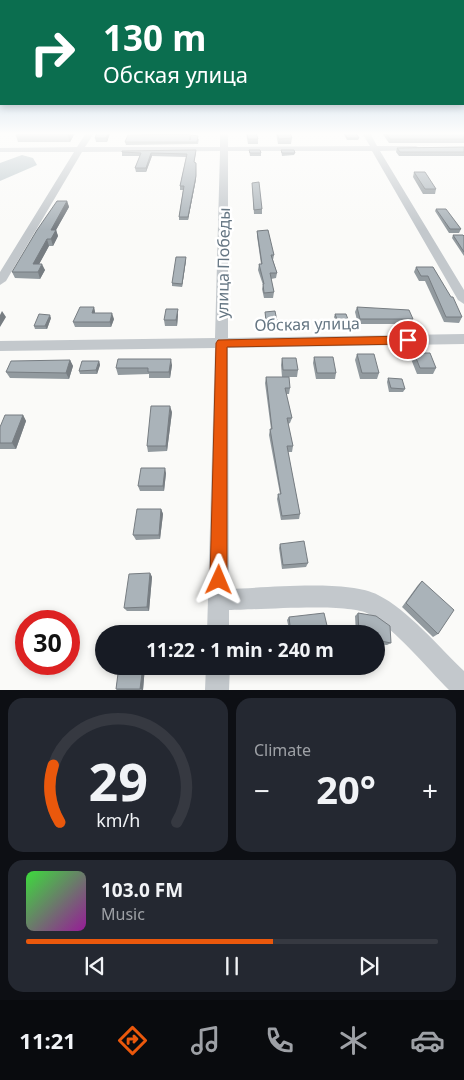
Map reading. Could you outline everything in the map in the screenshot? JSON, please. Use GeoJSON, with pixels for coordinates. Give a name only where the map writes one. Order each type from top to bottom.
{"type":"FeatureCollection","features":[{"type":"Feature","properties":{"kind":"street"},"geometry":{"type":"LineString","coordinates":[[0,281],[71,165]]}},
{"type":"Feature","properties":{"kind":"street","name":"улица Победы"},"geometry":{"type":"LineString","coordinates":[[218,625],[224,165]]}},
{"type":"Feature","properties":{"kind":"street"},"geometry":{"type":"LineString","coordinates":[[385,165],[464,300]]}},
{"type":"Feature","properties":{"kind":"street","name":"Обская улица"},"geometry":{"type":"LineString","coordinates":[[0,346],[464,339]]}},
{"type":"Feature","properties":{"kind":"street"},"geometry":{"type":"LineString","coordinates":[[218,600],[344,597],[372,604],[393,618],[464,688]]}},
{"type":"Feature","properties":{"kind":"street"},"geometry":{"type":"LineString","coordinates":[[217,690],[218,675]]}},
{"type":"Feature","properties":{"kind":"shaded area"},"geometry":{"type":"Polygon","coordinates":[[[0,165],[37,165],[0,181],[0,165]]]}},
{"type":"Feature","properties":{"kind":"building"},"geometry":{"type":"Polygon","coordinates":[[[136,165],[147,165],[146,168],[135,168],[136,165]]]}},
{"type":"Feature","properties":{"kind":"building"},"geometry":{"type":"Polygon","coordinates":[[[185,165],[196,165],[196,176],[188,217],[179,217],[184,186],[180,186],[185,165]]]}},
{"type":"Feature","properties":{"kind":"building"},"geometry":{"type":"Polygon","coordinates":[[[414,172],[425,172],[436,189],[425,189],[414,172]]]}},
{"type":"Feature","properties":{"kind":"building"},"geometry":{"type":"Polygon","coordinates":[[[259,182],[262,209],[254,210],[252,183],[259,182]]]}},
{"type":"Feature","properties":{"kind":"building"},"geometry":{"type":"Polygon","coordinates":[[[57,201],[67,201],[51,230],[56,230],[51,239],[47,239],[33,264],[42,264],[38,272],[12,272],[37,230],[57,201]]]}},
{"type":"Feature","properties":{"kind":"building"},"geometry":{"type":"Polygon","coordinates":[[[436,209],[446,209],[461,229],[450,229],[436,209]]]}},
{"type":"Feature","properties":{"kind":"building"},"geometry":{"type":"Polygon","coordinates":[[[268,230],[274,255],[271,255],[277,273],[270,273],[274,292],[264,293],[264,284],[259,264],[262,264],[257,231],[268,230]]]}},
{"type":"Feature","properties":{"kind":"building"},"geometry":{"type":"Polygon","coordinates":[[[453,235],[464,236],[464,252],[453,235]]]}},
{"type":"Feature","properties":{"kind":"building"},"geometry":{"type":"Polygon","coordinates":[[[176,257],[186,257],[182,284],[172,283],[176,257]]]}},
{"type":"Feature","properties":{"kind":"building"},"geometry":{"type":"Polygon","coordinates":[[[416,267],[433,267],[451,297],[453,297],[462,317],[446,317],[428,276],[421,276],[416,267]]]}},
{"type":"Feature","properties":{"kind":"building"},"geometry":{"type":"Polygon","coordinates":[[[80,307],[94,307],[92,313],[112,313],[110,322],[73,322],[80,307]]]}},
{"type":"Feature","properties":{"kind":"building"},"geometry":{"type":"Polygon","coordinates":[[[357,307],[409,310],[413,319],[360,319],[357,307]]]}},
{"type":"Feature","properties":{"kind":"building"},"geometry":{"type":"Polygon","coordinates":[[[166,309],[178,309],[176,320],[164,320],[166,309]]]}},
{"type":"Feature","properties":{"kind":"building"},"geometry":{"type":"Polygon","coordinates":[[[275,311],[277,321],[266,321],[265,312],[275,311]]]}},
{"type":"Feature","properties":{"kind":"building"},"geometry":{"type":"Polygon","coordinates":[[[39,314],[50,315],[45,326],[34,326],[39,314]]]}},
{"type":"Feature","properties":{"kind":"building"},"geometry":{"type":"Polygon","coordinates":[[[335,314],[346,314],[349,322],[338,322],[335,314]]]}},
{"type":"Feature","properties":{"kind":"building"},"geometry":{"type":"Polygon","coordinates":[[[414,353],[430,353],[436,368],[420,368],[414,353]]]}},
{"type":"Feature","properties":{"kind":"building"},"geometry":{"type":"Polygon","coordinates":[[[357,354],[374,354],[379,373],[362,373],[357,354]]]}},
{"type":"Feature","properties":{"kind":"building"},"geometry":{"type":"Polygon","coordinates":[[[314,357],[333,357],[336,373],[317,373],[314,357]]]}},
{"type":"Feature","properties":{"kind":"building"},"geometry":{"type":"Polygon","coordinates":[[[282,358],[296,358],[298,370],[283,370],[282,358]]]}},
{"type":"Feature","properties":{"kind":"building"},"geometry":{"type":"Polygon","coordinates":[[[118,359],[171,359],[169,372],[148,372],[148,368],[116,368],[118,359]]]}},
{"type":"Feature","properties":{"kind":"building"},"geometry":{"type":"Polygon","coordinates":[[[70,360],[66,373],[6,372],[11,361],[70,360]]]}},
{"type":"Feature","properties":{"kind":"building"},"geometry":{"type":"Polygon","coordinates":[[[82,361],[99,361],[96,370],[79,371],[82,361]]]}},
{"type":"Feature","properties":{"kind":"building"},"geometry":{"type":"Polygon","coordinates":[[[266,377],[289,377],[290,388],[285,388],[292,418],[287,418],[293,446],[287,446],[300,514],[282,516],[278,494],[281,494],[270,429],[272,429],[266,377]]]}},
{"type":"Feature","properties":{"kind":"building"},"geometry":{"type":"Polygon","coordinates":[[[388,378],[402,379],[405,389],[391,388],[388,378]]]}},
{"type":"Feature","properties":{"kind":"building"},"geometry":{"type":"Polygon","coordinates":[[[151,406],[170,406],[166,446],[147,446],[151,406]]]}},
{"type":"Feature","properties":{"kind":"building"},"geometry":{"type":"Polygon","coordinates":[[[5,415],[23,415],[12,443],[0,443],[0,427],[5,415]]]}},
{"type":"Feature","properties":{"kind":"building"},"geometry":{"type":"Polygon","coordinates":[[[141,468],[165,468],[163,486],[138,486],[141,468]]]}},
{"type":"Feature","properties":{"kind":"building"},"geometry":{"type":"Polygon","coordinates":[[[137,509],[161,509],[159,535],[133,535],[137,509]]]}},
{"type":"Feature","properties":{"kind":"building"},"geometry":{"type":"Polygon","coordinates":[[[304,541],[308,563],[283,565],[280,544],[304,541]]]}},
{"type":"Feature","properties":{"kind":"building"},"geometry":{"type":"Polygon","coordinates":[[[150,573],[147,607],[124,608],[129,574],[150,573]]]}},
{"type":"Feature","properties":{"kind":"building"},"geometry":{"type":"Polygon","coordinates":[[[422,581],[454,610],[438,634],[406,603],[422,581]]]}},
{"type":"Feature","properties":{"kind":"building"},"geometry":{"type":"Polygon","coordinates":[[[324,613],[327,625],[290,625],[289,617],[324,613]]]}},
{"type":"Feature","properties":{"kind":"building"},"geometry":{"type":"Polygon","coordinates":[[[358,613],[376,616],[390,626],[391,643],[385,642],[385,625],[359,625],[358,613]]]}},
{"type":"Feature","properties":{"kind":"building"},"geometry":{"type":"Polygon","coordinates":[[[118,675],[142,675],[140,689],[116,689],[118,675]]]}},
{"type":"Feature","properties":{"kind":"route"},"geometry":{"type":"LineString","coordinates":[[219,580],[222,343],[408,340]]}}]}
